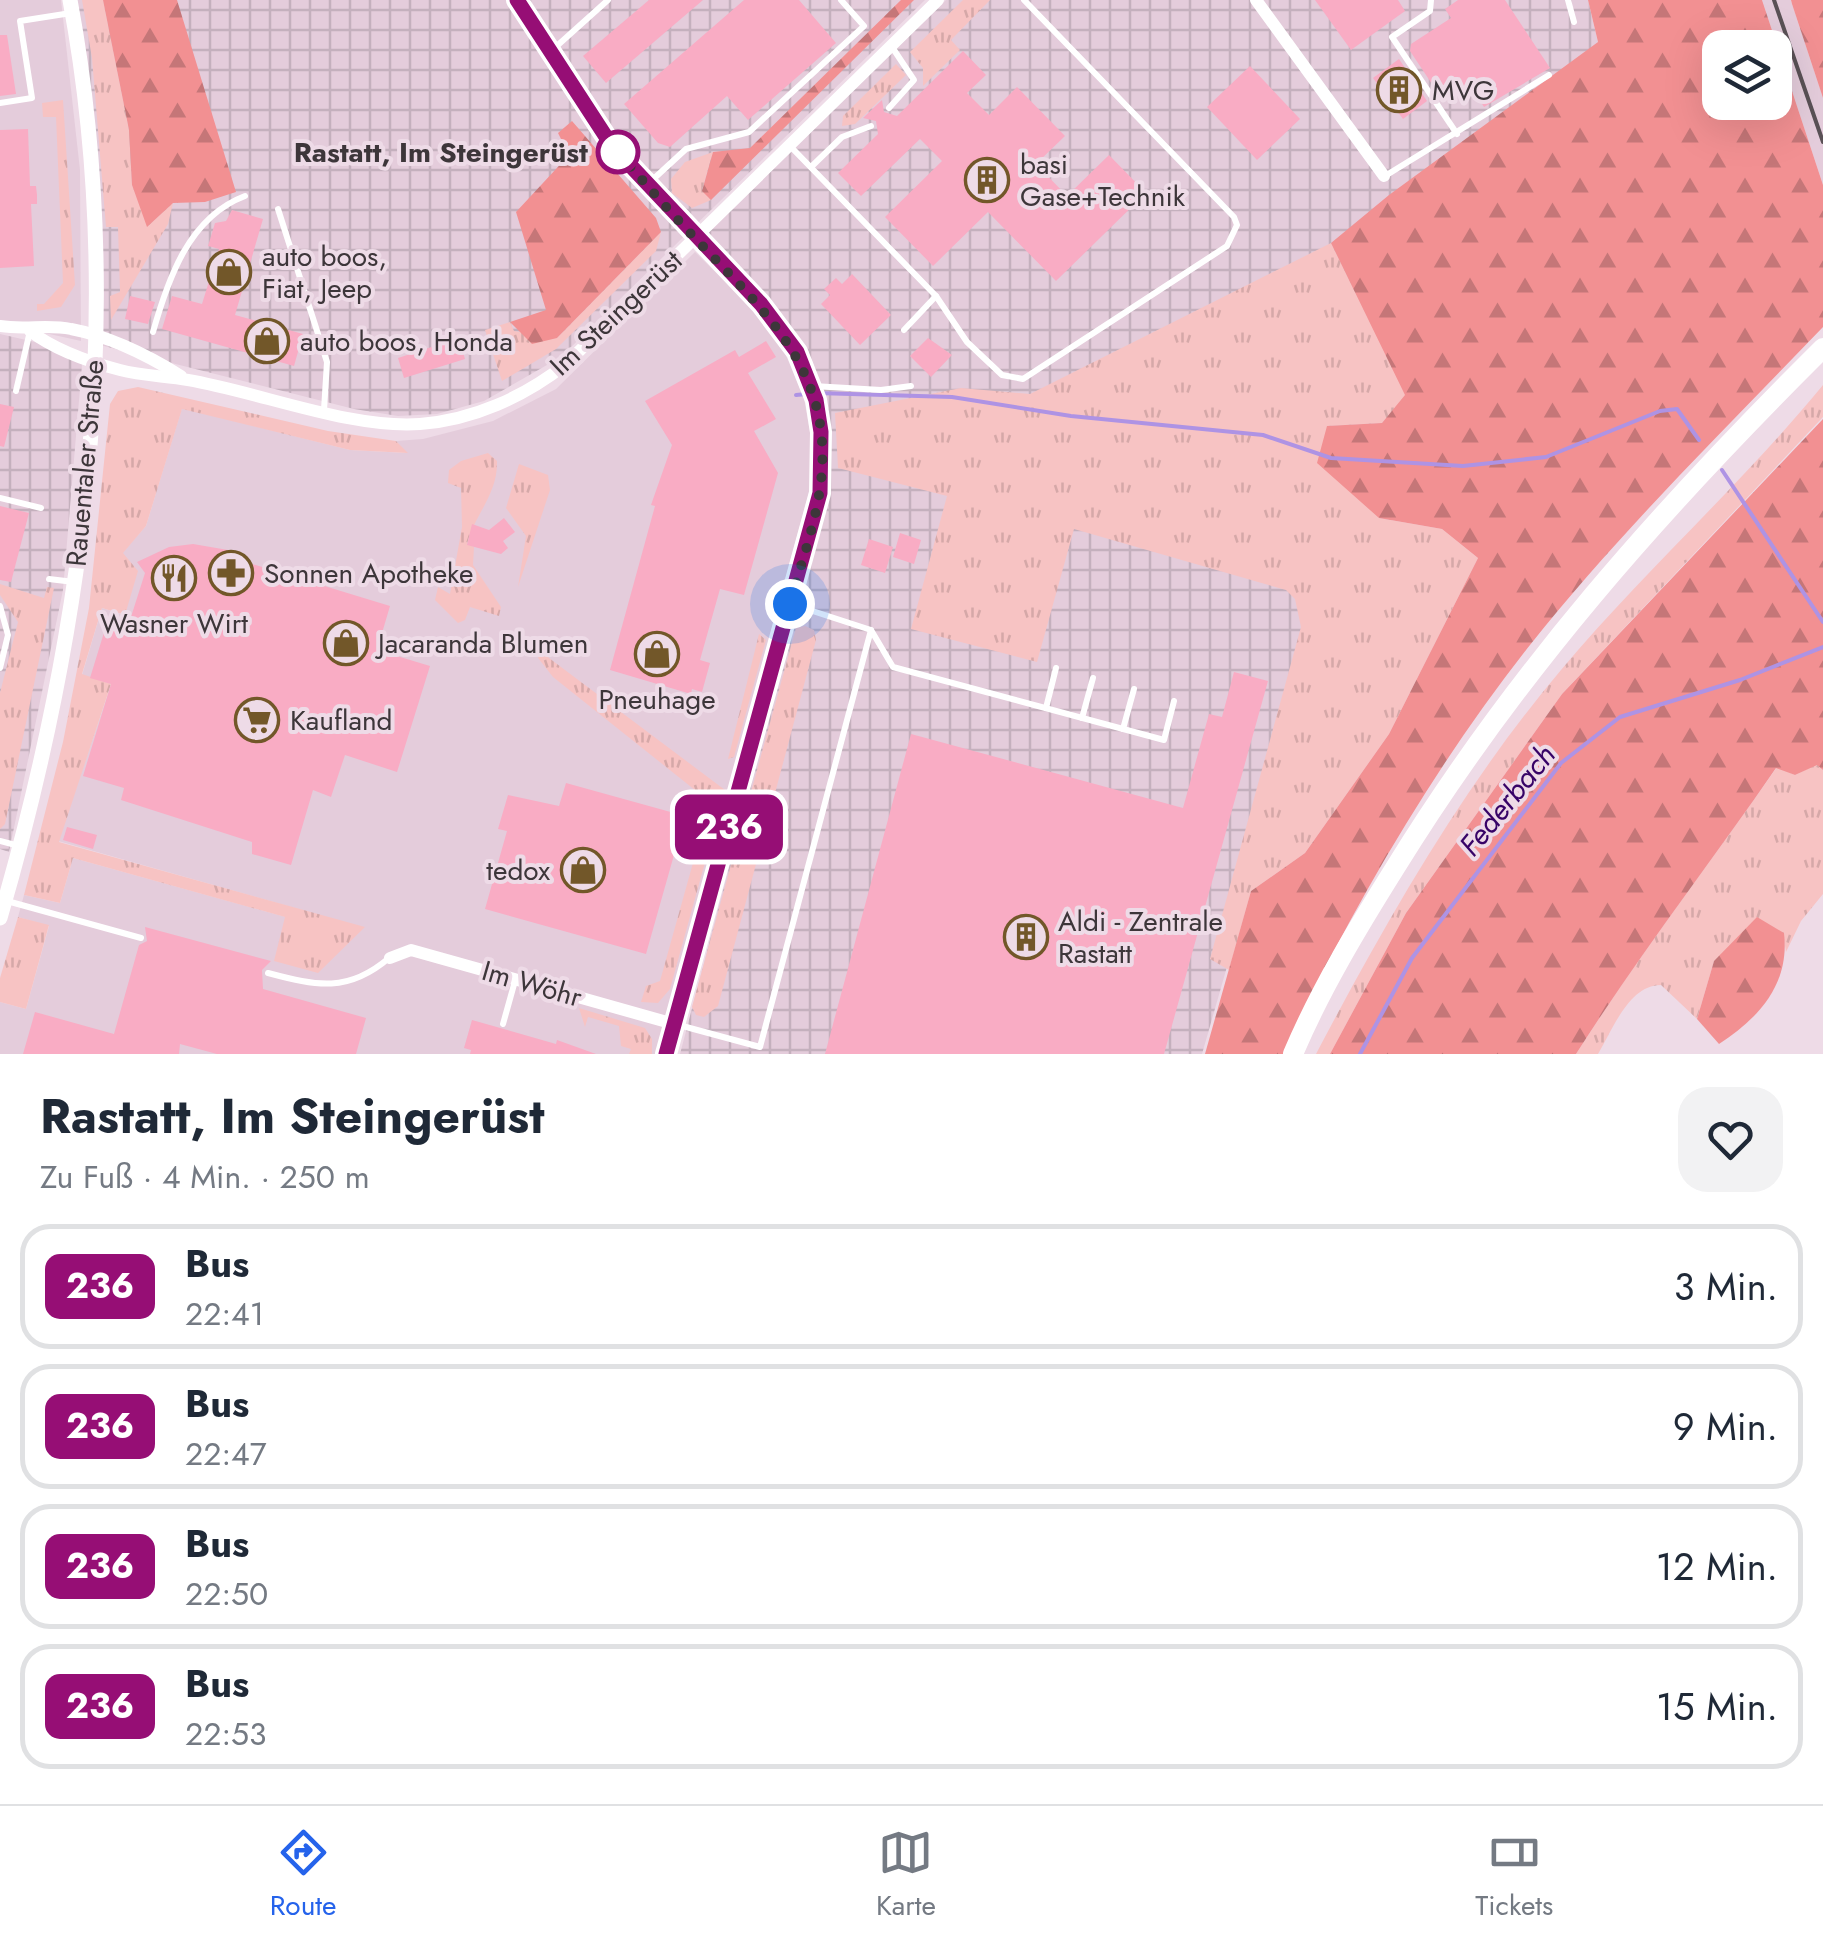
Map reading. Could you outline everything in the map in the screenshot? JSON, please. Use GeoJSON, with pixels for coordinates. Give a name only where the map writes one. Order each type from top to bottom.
{"type":"FeatureCollection","features":[{"type":"Feature","properties":{"kind":"main road"},"geometry":{"type":"LineString","coordinates":[[1293,1054],[1368,912],[1448,782],[1542,652],[1638,537],[1823,348]]}},
{"type":"Feature","properties":{"kind":"street"},"geometry":{"type":"LineString","coordinates":[[517,0],[548,54],[612,146],[780,328],[812,386],[821,432],[821,479],[790,604],[666,1054]]}},
{"type":"Feature","properties":{"kind":"street","name":"Im Steingerüst"},"geometry":{"type":"LineString","coordinates":[[30,331],[94,362],[372,422],[419,424],[470,414],[521,394],[566,364],[938,0]]}},
{"type":"Feature","properties":{"kind":"street"},"geometry":{"type":"LineString","coordinates":[[1256,0],[1384,176]]}},
{"type":"Feature","properties":{"kind":"street","name":"Rauentaler Straße"},"geometry":{"type":"LineString","coordinates":[[0,918],[48,735],[75,582],[94,362],[87,121],[72,6]]}},
{"type":"Feature","properties":{"kind":"street"},"geometry":{"type":"LineString","coordinates":[[0,326],[30,331]]}},
{"type":"Feature","properties":{"kind":"street","name":"Im Steingerüst"},"geometry":{"type":"LineString","coordinates":[[30,331],[68,328],[94,336],[155,360],[188,380]]}},
{"type":"Feature","properties":{"kind":"street","name":"Im Wöhr"},"geometry":{"type":"LineString","coordinates":[[390,958],[411,950],[674,1024]]}},
{"type":"Feature","properties":{"kind":"lane"},"geometry":{"type":"LineString","coordinates":[[548,54],[608,0]]}},
{"type":"Feature","properties":{"kind":"lane"},"geometry":{"type":"LineString","coordinates":[[647,185],[686,149],[749,132],[864,26],[841,0]]}},
{"type":"Feature","properties":{"kind":"lane"},"geometry":{"type":"LineString","coordinates":[[790,146],[936,296],[966,342],[1002,376],[1023,379],[1227,246],[1234,237],[1234,217],[1024,0]]}},
{"type":"Feature","properties":{"kind":"lane"},"geometry":{"type":"LineString","coordinates":[[1431,0],[1430,10],[1392,36],[1457,134]]}},
{"type":"Feature","properties":{"kind":"lane"},"geometry":{"type":"LineString","coordinates":[[1568,0],[1574,22]]}},
{"type":"Feature","properties":{"kind":"lane"},"geometry":{"type":"LineString","coordinates":[[0,103],[32,98],[20,21],[72,6]]}},
{"type":"Feature","properties":{"kind":"lane"},"geometry":{"type":"LineString","coordinates":[[889,108],[914,80],[892,46]]}},
{"type":"Feature","properties":{"kind":"lane"},"geometry":{"type":"LineString","coordinates":[[1384,176],[1549,74]]}},
{"type":"Feature","properties":{"kind":"lane"},"geometry":{"type":"LineString","coordinates":[[811,167],[842,136],[871,126]]}},
{"type":"Feature","properties":{"kind":"lane"},"geometry":{"type":"LineString","coordinates":[[153,332],[167,283],[200,228],[220,206],[244,196]]}},
{"type":"Feature","properties":{"kind":"lane"},"geometry":{"type":"LineString","coordinates":[[278,209],[327,362],[324,410]]}},
{"type":"Feature","properties":{"kind":"lane"},"geometry":{"type":"LineString","coordinates":[[904,330],[936,296]]}},
{"type":"Feature","properties":{"kind":"lane"},"geometry":{"type":"LineString","coordinates":[[16,391],[30,331]]}},
{"type":"Feature","properties":{"kind":"lane"},"geometry":{"type":"LineString","coordinates":[[812,386],[881,390],[911,386]]}},
{"type":"Feature","properties":{"kind":"lane"},"geometry":{"type":"LineString","coordinates":[[0,498],[41,508]]}},
{"type":"Feature","properties":{"kind":"lane"},"geometry":{"type":"LineString","coordinates":[[49,579],[75,582]]}},
{"type":"Feature","properties":{"kind":"lane"},"geometry":{"type":"LineString","coordinates":[[790,604],[870,630],[893,667],[1164,740],[1174,701]]}},
{"type":"Feature","properties":{"kind":"lane"},"geometry":{"type":"LineString","coordinates":[[0,606],[8,635],[0,668]]}},
{"type":"Feature","properties":{"kind":"lane"},"geometry":{"type":"LineString","coordinates":[[674,1024],[759,1050],[870,630]]}},
{"type":"Feature","properties":{"kind":"lane"},"geometry":{"type":"LineString","coordinates":[[1046,708],[1056,668]]}},
{"type":"Feature","properties":{"kind":"lane"},"geometry":{"type":"LineString","coordinates":[[1082,718],[1093,678]]}},
{"type":"Feature","properties":{"kind":"lane"},"geometry":{"type":"LineString","coordinates":[[1122,729],[1134,690]]}},
{"type":"Feature","properties":{"kind":"lane"},"geometry":{"type":"LineString","coordinates":[[0,841],[20,846]]}},
{"type":"Feature","properties":{"kind":"lane"},"geometry":{"type":"LineString","coordinates":[[5,900],[141,938]]}},
{"type":"Feature","properties":{"kind":"lane"},"geometry":{"type":"LineString","coordinates":[[268,973],[317,986],[367,977],[390,958]]}},
{"type":"Feature","properties":{"kind":"lane"},"geometry":{"type":"LineString","coordinates":[[502,1024],[516,980]]}},
{"type":"Feature","properties":{"kind":"shaded area"},"geometry":{"type":"Polygon","coordinates":[[[0,0],[61,0],[80,170],[81,341],[0,323],[0,0]]]}},
{"type":"Feature","properties":{"kind":"shaded area"},"geometry":{"type":"Polygon","coordinates":[[[70,0],[925,0],[561,357],[484,401],[437,414],[398,416],[354,409],[96,344],[92,173],[70,0]]]}},
{"type":"Feature","properties":{"kind":"shaded area"},"geometry":{"type":"Polygon","coordinates":[[[946,0],[1588,0],[1598,42],[1287,757],[1202,1054],[680,1054],[830,483],[829,418],[812,360],[784,318],[704,236],[946,0]]]}},
{"type":"Feature","properties":{"kind":"shaded area"},"geometry":{"type":"Polygon","coordinates":[[[1762,0],[1791,0],[1823,98],[1823,185],[1792,91],[1792,30],[1772,30],[1762,0]]]}},
{"type":"Feature","properties":{"kind":"shaded area"},"geometry":{"type":"Polygon","coordinates":[[[695,252],[758,314],[782,346],[804,398],[813,450],[812,481],[656,1054],[0,1054],[0,1002],[26,1009],[49,926],[18,917],[24,895],[60,903],[73,858],[286,917],[365,928],[58,841],[111,685],[82,675],[102,608],[124,615],[122,553],[146,526],[182,408],[350,450],[406,453],[396,441],[423,439],[493,421],[556,389],[695,252]]]}},
{"type":"Feature","properties":{"kind":"shaded area"},"geometry":{"type":"Polygon","coordinates":[[[0,334],[83,353],[63,590],[9,852],[0,849],[0,334]]]}},
{"type":"Feature","properties":{"kind":"green space"},"geometry":{"type":"Polygon","coordinates":[[[82,0],[103,0],[129,130],[132,185],[148,226],[173,203],[168,224],[111,320],[110,296],[120,292],[118,227],[106,227],[92,58],[82,0]]]}},
{"type":"Feature","properties":{"kind":"green space"},"geometry":{"type":"Polygon","coordinates":[[[103,0],[177,0],[236,192],[205,202],[173,203],[147,227],[132,185],[129,130],[103,0]]]}},
{"type":"Feature","properties":{"kind":"green space"},"geometry":{"type":"Polygon","coordinates":[[[901,0],[914,0],[711,200],[702,191],[713,152],[750,148],[901,0]]]}},
{"type":"Feature","properties":{"kind":"green space"},"geometry":{"type":"Polygon","coordinates":[[[963,0],[990,0],[951,40],[960,50],[923,86],[923,68],[910,52],[963,0]]]}},
{"type":"Feature","properties":{"kind":"green space"},"geometry":{"type":"Polygon","coordinates":[[[1588,0],[1762,0],[1772,30],[1702,30],[1702,120],[1792,120],[1792,91],[1823,185],[1823,327],[1600,562],[1494,692],[1395,842],[1336,947],[1283,1054],[1205,1054],[1251,891],[1305,853],[1389,734],[1478,558],[1442,529],[1379,518],[1317,463],[1327,426],[1382,423],[1405,395],[1331,243],[1389,195],[1598,42],[1588,0]]]}},
{"type":"Feature","properties":{"kind":"green space"},"geometry":{"type":"Polygon","coordinates":[[[1791,0],[1823,0],[1823,98],[1792,4],[1791,0]]]}},
{"type":"Feature","properties":{"kind":"green space"},"geometry":{"type":"Polygon","coordinates":[[[896,64],[906,75],[855,124],[842,126],[843,116],[896,64]]]}},
{"type":"Feature","properties":{"kind":"green space"},"geometry":{"type":"Polygon","coordinates":[[[63,100],[75,285],[61,307],[37,311],[37,304],[44,304],[63,283],[56,117],[43,117],[42,103],[63,100]]]}},
{"type":"Feature","properties":{"kind":"green space"},"geometry":{"type":"Polygon","coordinates":[[[572,121],[656,218],[661,232],[557,338],[532,344],[510,322],[546,310],[516,212],[569,155],[558,133],[572,121]]]}},
{"type":"Feature","properties":{"kind":"green space"},"geometry":{"type":"Polygon","coordinates":[[[713,152],[702,190],[711,200],[692,208],[672,193],[671,179],[685,162],[713,152]]]}},
{"type":"Feature","properties":{"kind":"green space"},"geometry":{"type":"Polygon","coordinates":[[[661,232],[656,251],[556,349],[502,381],[485,330],[510,322],[514,331],[557,338],[661,232]]]}},
{"type":"Feature","properties":{"kind":"green space"},"geometry":{"type":"Polygon","coordinates":[[[1331,243],[1406,395],[1382,423],[1328,426],[1379,518],[1442,529],[1478,558],[1389,734],[1305,853],[1251,891],[1229,970],[1210,959],[1301,627],[1295,599],[1286,590],[1074,529],[1037,662],[911,629],[947,496],[838,468],[835,413],[961,388],[1030,394],[1331,243]]]}},
{"type":"Feature","properties":{"kind":"green space"},"geometry":{"type":"Polygon","coordinates":[[[1823,385],[1823,417],[1562,694],[1406,913],[1330,1054],[1316,1054],[1428,856],[1525,714],[1593,633],[1823,385]]]}},
{"type":"Feature","properties":{"kind":"green space"},"geometry":{"type":"Polygon","coordinates":[[[138,387],[328,431],[396,441],[408,453],[350,450],[182,409],[146,526],[123,553],[138,571],[125,615],[102,608],[82,674],[111,684],[59,842],[365,927],[318,973],[274,961],[285,917],[73,858],[60,903],[24,895],[63,742],[89,608],[110,404],[118,391],[138,387]]]}},
{"type":"Feature","properties":{"kind":"green space"},"geometry":{"type":"Polygon","coordinates":[[[1823,419],[1823,770],[1817,765],[1795,775],[1776,768],[1576,1054],[1330,1054],[1406,913],[1562,694],[1823,419]]]}},
{"type":"Feature","properties":{"kind":"green space"},"geometry":{"type":"Polygon","coordinates":[[[488,453],[497,461],[494,484],[467,544],[474,547],[473,565],[501,607],[499,616],[470,607],[465,620],[458,623],[435,600],[438,587],[450,594],[462,527],[461,488],[448,483],[449,470],[461,461],[488,453]]]}},
{"type":"Feature","properties":{"kind":"green space"},"geometry":{"type":"Polygon","coordinates":[[[519,464],[548,475],[550,490],[518,587],[526,536],[506,508],[519,464]]]}},
{"type":"Feature","properties":{"kind":"green space"},"geometry":{"type":"Polygon","coordinates":[[[0,584],[44,598],[47,587],[54,588],[5,824],[0,829],[0,693],[18,622],[0,595],[0,584]]]}},
{"type":"Feature","properties":{"kind":"green space"},"geometry":{"type":"Polygon","coordinates":[[[796,628],[814,630],[816,640],[718,1006],[704,1017],[696,1015],[692,1007],[796,628]]]}},
{"type":"Feature","properties":{"kind":"green space"},"geometry":{"type":"Polygon","coordinates":[[[759,634],[766,640],[734,757],[728,759],[759,634]]]}},
{"type":"Feature","properties":{"kind":"green space"},"geometry":{"type":"Polygon","coordinates":[[[542,647],[549,658],[725,790],[670,989],[658,1003],[641,1002],[646,986],[660,981],[710,802],[553,677],[538,658],[542,647]]]}},
{"type":"Feature","properties":{"kind":"green space"},"geometry":{"type":"Polygon","coordinates":[[[1817,764],[1823,770],[1823,894],[1801,921],[1786,952],[1783,933],[1714,961],[1697,1019],[1661,985],[1650,987],[1623,1010],[1598,1054],[1576,1054],[1777,767],[1795,775],[1817,764]]]}},
{"type":"Feature","properties":{"kind":"green space"},"geometry":{"type":"Polygon","coordinates":[[[18,917],[49,925],[26,1009],[0,1002],[0,978],[18,917]]]}},
{"type":"Feature","properties":{"kind":"green space"},"geometry":{"type":"Polygon","coordinates":[[[1757,917],[1784,933],[1782,968],[1777,984],[1759,1011],[1719,1044],[1697,1019],[1714,961],[1757,917]]]}},
{"type":"Feature","properties":{"kind":"green space"},"geometry":{"type":"Polygon","coordinates":[[[579,1008],[645,1028],[652,1039],[652,1054],[629,1054],[631,1049],[621,1046],[619,1026],[588,1017],[585,1027],[579,1008]]]}},
{"type":"Feature","properties":{"kind":"building"},"geometry":{"type":"Polygon","coordinates":[[[649,0],[703,0],[606,83],[583,56],[649,0]]]}},
{"type":"Feature","properties":{"kind":"building"},"geometry":{"type":"Polygon","coordinates":[[[744,0],[799,0],[836,43],[748,120],[727,96],[670,147],[658,143],[624,104],[744,0]]]}},
{"type":"Feature","properties":{"kind":"building"},"geometry":{"type":"Polygon","coordinates":[[[1315,0],[1398,0],[1405,11],[1351,50],[1315,0]]]}},
{"type":"Feature","properties":{"kind":"building"},"geometry":{"type":"Polygon","coordinates":[[[1458,0],[1505,0],[1550,68],[1484,107],[1471,86],[1448,101],[1441,90],[1438,93],[1410,51],[1411,44],[1451,18],[1445,9],[1458,0]]]}},
{"type":"Feature","properties":{"kind":"building"},"geometry":{"type":"Polygon","coordinates":[[[0,35],[7,35],[16,94],[0,96],[0,35]]]}},
{"type":"Feature","properties":{"kind":"building","name":"basi Gase+Technik"},"geometry":{"type":"Polygon","coordinates":[[[963,51],[986,75],[967,93],[989,115],[1017,87],[1065,136],[1036,164],[1067,196],[1109,155],[1146,193],[1056,281],[988,212],[933,266],[885,217],[942,161],[920,139],[861,196],[838,173],[878,134],[876,121],[863,118],[882,100],[884,112],[897,116],[963,51]]]}},
{"type":"Feature","properties":{"kind":"building","name":"MVG"},"geometry":{"type":"Polygon","coordinates":[[[1399,59],[1427,101],[1403,119],[1373,78],[1399,59]]]}},
{"type":"Feature","properties":{"kind":"building"},"geometry":{"type":"Polygon","coordinates":[[[1250,66],[1300,119],[1257,160],[1207,107],[1250,66]]]}},
{"type":"Feature","properties":{"kind":"building"},"geometry":{"type":"Polygon","coordinates":[[[28,129],[30,186],[36,186],[37,195],[37,204],[31,204],[34,266],[0,268],[0,130],[28,129]]]}},
{"type":"Feature","properties":{"kind":"building","name":"auto boos, Fiat, Jeep"},"geometry":{"type":"Polygon","coordinates":[[[232,210],[263,219],[235,315],[303,334],[294,366],[162,329],[172,296],[202,304],[219,249],[208,246],[215,223],[226,221],[232,210]]]}},
{"type":"Feature","properties":{"kind":"building"},"geometry":{"type":"Polygon","coordinates":[[[852,274],[891,315],[860,345],[821,304],[830,295],[824,289],[836,278],[842,284],[852,274]]]}},
{"type":"Feature","properties":{"kind":"building"},"geometry":{"type":"Polygon","coordinates":[[[130,296],[155,302],[148,324],[125,319],[130,296]]]}},
{"type":"Feature","properties":{"kind":"building"},"geometry":{"type":"Polygon","coordinates":[[[459,338],[465,359],[404,378],[398,358],[459,338]]]}},
{"type":"Feature","properties":{"kind":"building"},"geometry":{"type":"Polygon","coordinates":[[[928,338],[952,355],[931,377],[910,356],[928,338]]]}},
{"type":"Feature","properties":{"kind":"building"},"geometry":{"type":"Polygon","coordinates":[[[766,341],[776,357],[748,373],[776,419],[754,431],[778,473],[744,595],[720,589],[700,660],[710,663],[702,692],[692,689],[691,694],[610,670],[655,506],[651,505],[672,445],[645,401],[735,350],[739,357],[766,341]]]}},
{"type":"Feature","properties":{"kind":"building"},"geometry":{"type":"Polygon","coordinates":[[[0,404],[14,407],[4,447],[0,446],[0,404]]]}},
{"type":"Feature","properties":{"kind":"building"},"geometry":{"type":"Polygon","coordinates":[[[0,506],[29,513],[11,582],[0,580],[0,506]]]}},
{"type":"Feature","properties":{"kind":"building"},"geometry":{"type":"Polygon","coordinates":[[[504,518],[515,532],[503,541],[508,548],[501,554],[467,545],[472,524],[489,530],[504,518]]]}},
{"type":"Feature","properties":{"kind":"building"},"geometry":{"type":"Polygon","coordinates":[[[900,533],[921,540],[914,564],[893,557],[900,533]]]}},
{"type":"Feature","properties":{"kind":"building"},"geometry":{"type":"Polygon","coordinates":[[[869,539],[893,547],[885,573],[861,565],[869,539]]]}},
{"type":"Feature","properties":{"kind":"building","name":"Kaufland"},"geometry":{"type":"Polygon","coordinates":[[[193,544],[228,550],[226,556],[390,606],[377,650],[430,666],[397,772],[345,755],[331,797],[313,790],[291,865],[252,854],[252,842],[121,800],[124,788],[83,776],[111,684],[90,678],[110,613],[130,620],[145,573],[137,562],[169,547],[193,544]]]}},
{"type":"Feature","properties":{"kind":"building","name":"Aldi - Zentrale Rastatt"},"geometry":{"type":"Polygon","coordinates":[[[1234,672],[1268,681],[1164,1054],[825,1054],[911,734],[1183,808],[1209,714],[1222,717],[1234,672]]]}},
{"type":"Feature","properties":{"kind":"building","name":"tedox"},"geometry":{"type":"Polygon","coordinates":[[[566,783],[685,816],[646,954],[485,909],[507,831],[498,829],[508,795],[559,806],[566,783]]]}},
{"type":"Feature","properties":{"kind":"building"},"geometry":{"type":"Polygon","coordinates":[[[67,827],[97,835],[93,849],[63,840],[67,827]]]}},
{"type":"Feature","properties":{"kind":"building"},"geometry":{"type":"Polygon","coordinates":[[[145,927],[271,961],[262,970],[263,989],[366,1018],[356,1054],[217,1054],[180,1044],[179,1054],[23,1054],[35,1012],[114,1034],[139,945],[147,941],[145,927]]]}},
{"type":"Feature","properties":{"kind":"building"},"geometry":{"type":"Polygon","coordinates":[[[472,1020],[556,1044],[557,1040],[596,1054],[470,1054],[471,1050],[464,1048],[472,1020]]]}},
{"type":"Feature","properties":{"kind":"waterway"},"geometry":{"type":"LineString","coordinates":[[817,393],[952,397],[1071,416],[1263,435],[1331,458],[1463,466],[1546,457],[1660,411],[1677,409],[1699,440]]}},
{"type":"Feature","properties":{"kind":"waterway"},"geometry":{"type":"LineString","coordinates":[[796,395],[807,394]]}},
{"type":"Feature","properties":{"kind":"waterway"},"geometry":{"type":"LineString","coordinates":[[1722,470],[1823,622]]}},
{"type":"Feature","properties":{"kind":"waterway","name":"Federbach"},"geometry":{"type":"LineString","coordinates":[[1360,1054],[1412,958],[1561,763],[1620,717],[1740,680],[1823,647]]}},
{"type":"Feature","properties":{"kind":"railway"},"geometry":{"type":"LineString","coordinates":[[1774,0],[1823,142]]}},
{"type":"Feature","properties":{"kind":"bus line","name":"236"},"geometry":{"type":"LineString","coordinates":[[517,0],[548,54],[612,146],[761,304],[797,352],[816,400],[821,432],[820,493],[666,1054]]}},
{"type":"Feature","properties":{"kind":"place","name":"MVG"},"geometry":{"type":"Point","coordinates":[1399,90]}},
{"type":"Feature","properties":{"kind":"place","name":"Rastatt, Im Steingerüst"},"geometry":{"type":"Point","coordinates":[618,152]}},
{"type":"Feature","properties":{"kind":"place","name":"basi Gase+Technik"},"geometry":{"type":"Point","coordinates":[987,180]}},
{"type":"Feature","properties":{"kind":"place","name":"auto boos, Fiat, Jeep"},"geometry":{"type":"Point","coordinates":[229,272]}},
{"type":"Feature","properties":{"kind":"place","name":"auto boos, Honda"},"geometry":{"type":"Point","coordinates":[267,341]}},
{"type":"Feature","properties":{"kind":"place","name":"Sonnen Apotheke"},"geometry":{"type":"Point","coordinates":[231,573]}},
{"type":"Feature","properties":{"kind":"place","name":"Wasner Wirt"},"geometry":{"type":"Point","coordinates":[174,578]}},
{"type":"Feature","properties":{"kind":"place","name":"Jacaranda Blumen"},"geometry":{"type":"Point","coordinates":[346,643]}},
{"type":"Feature","properties":{"kind":"place","name":"Pneuhage"},"geometry":{"type":"Point","coordinates":[657,654]}},
{"type":"Feature","properties":{"kind":"place","name":"Kaufland"},"geometry":{"type":"Point","coordinates":[257,720]}},
{"type":"Feature","properties":{"kind":"place","name":"tedox"},"geometry":{"type":"Point","coordinates":[583,870]}},
{"type":"Feature","properties":{"kind":"place","name":"Aldi - Zentrale Rastatt"},"geometry":{"type":"Point","coordinates":[1026,937]}},
{"type":"Feature","properties":{"kind":"route"},"geometry":{"type":"LineString","coordinates":[[618,152],[612,146],[761,304],[797,352],[808,376],[821,432],[820,493],[790,604]]}}]}
